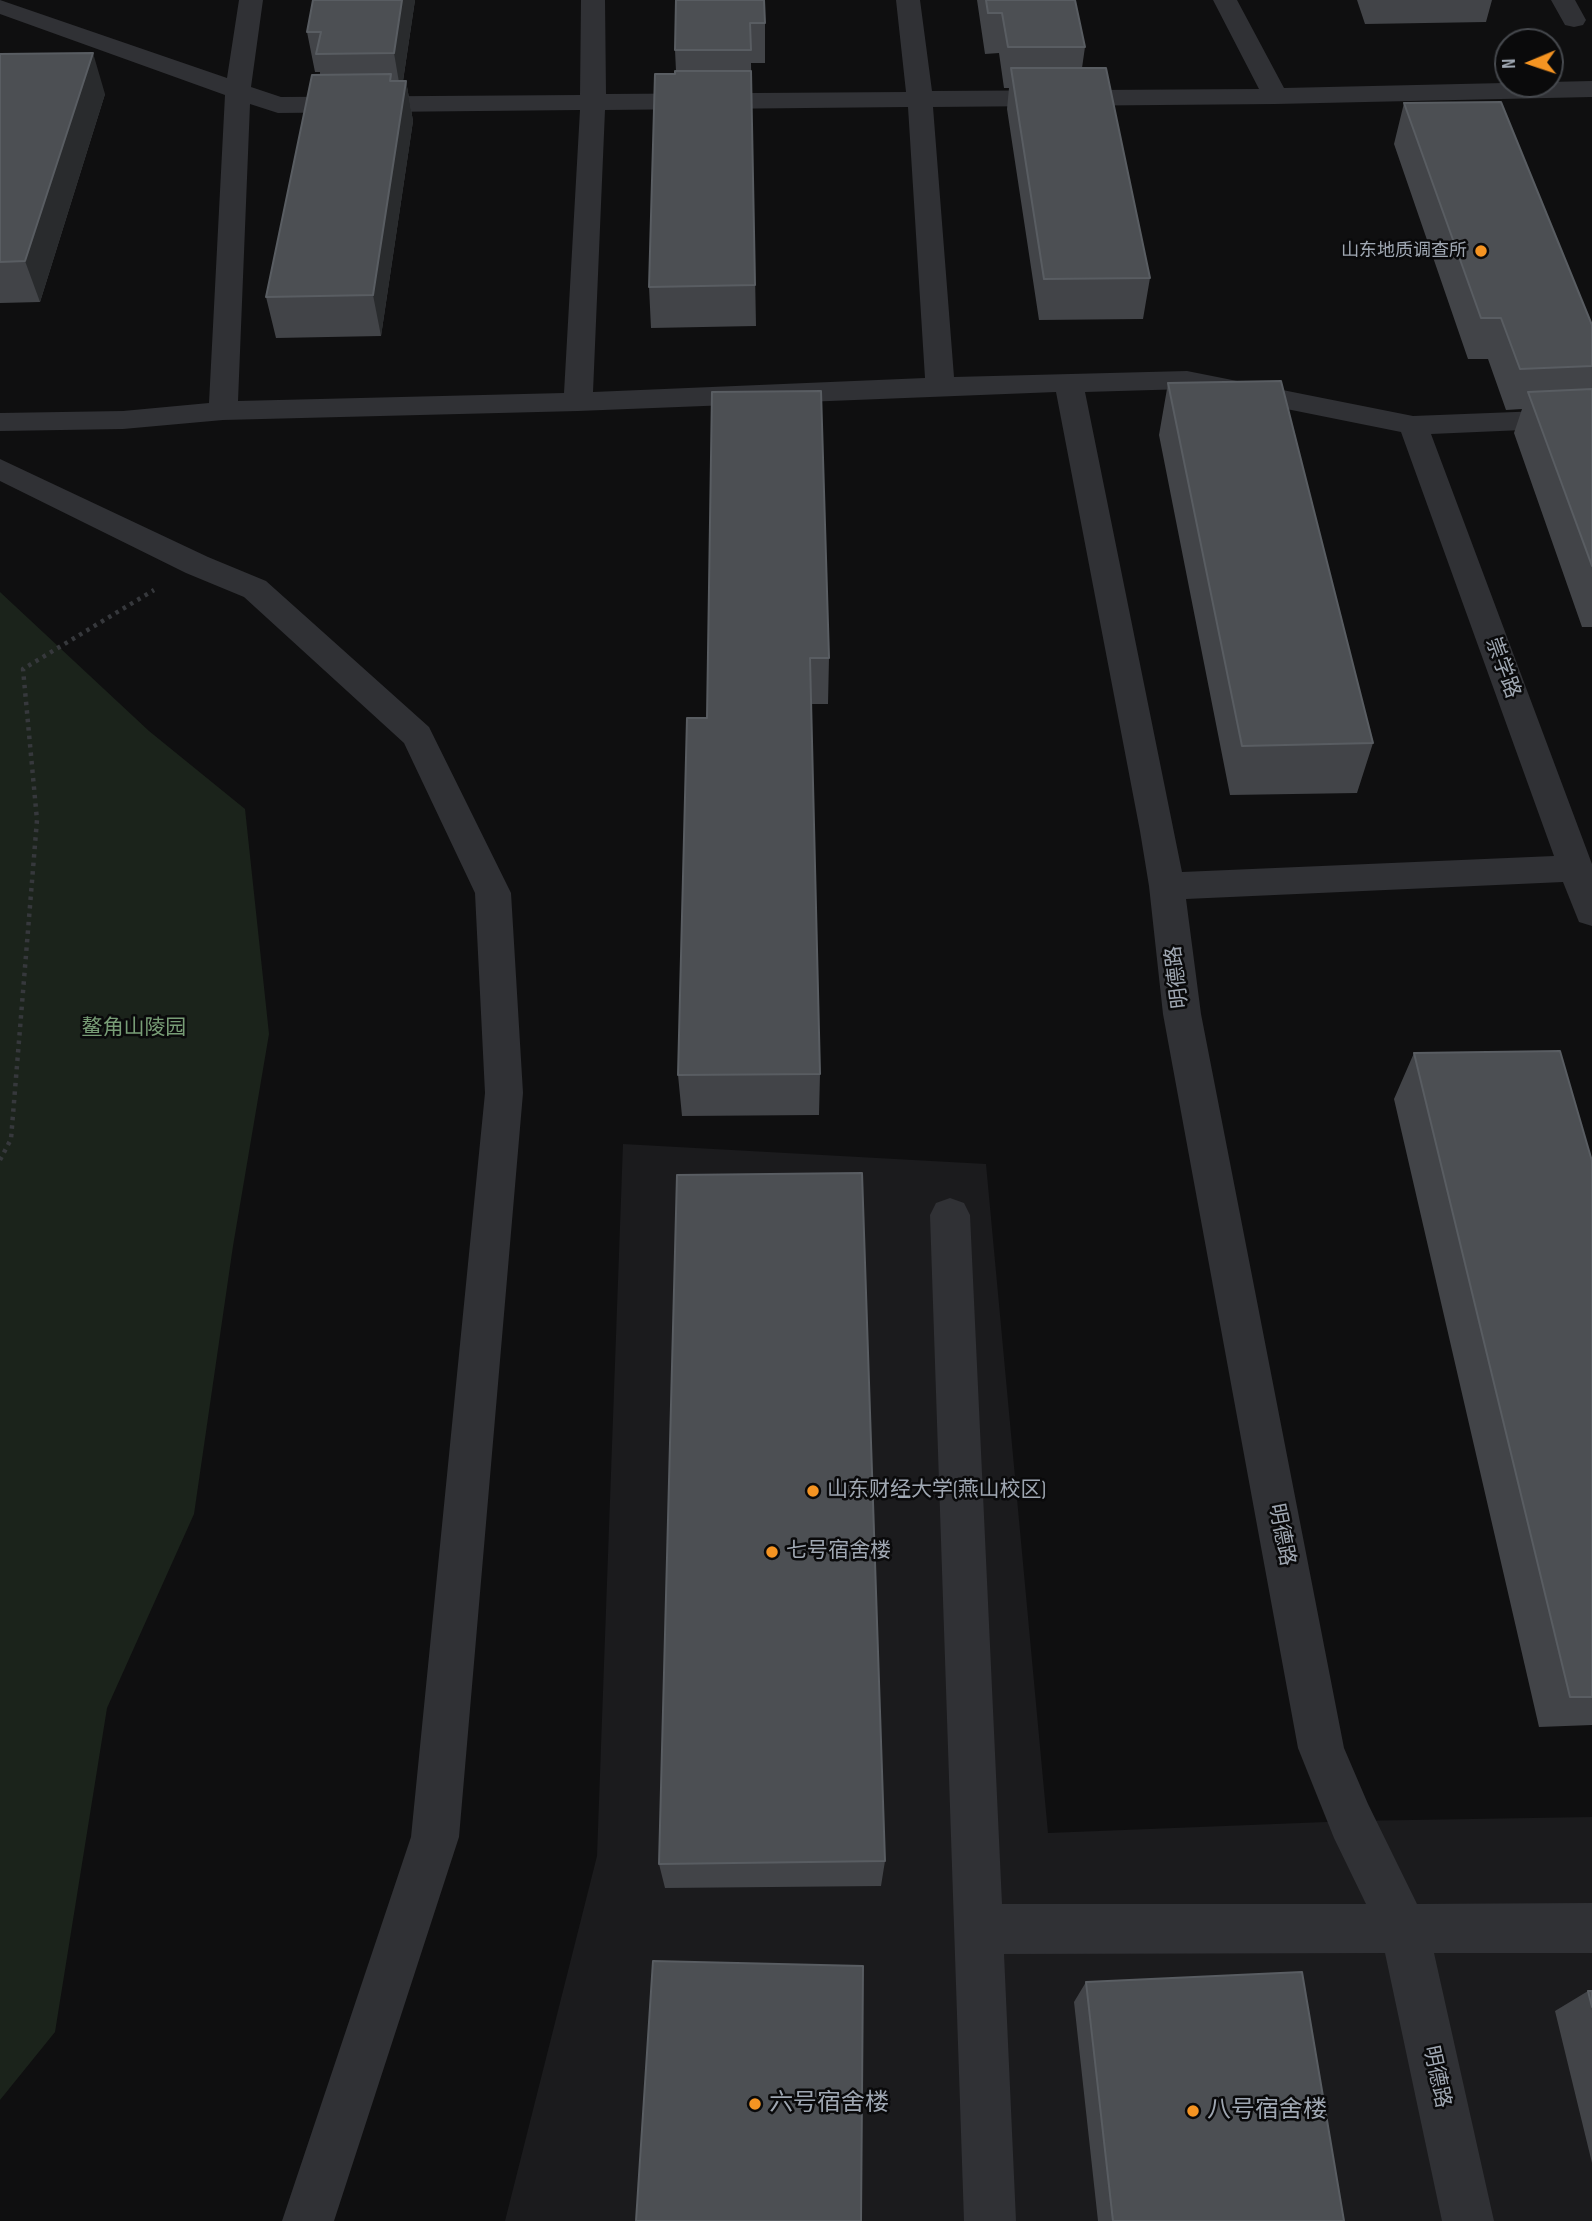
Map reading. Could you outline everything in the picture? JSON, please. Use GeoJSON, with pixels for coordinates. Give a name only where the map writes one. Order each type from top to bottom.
{"type":"FeatureCollection","features":[{"type":"Feature","properties":{"kind":"street"},"geometry":{"type":"LineString","coordinates":[[223,411],[238,90],[251,0]]}},
{"type":"Feature","properties":{"kind":"street"},"geometry":{"type":"LineString","coordinates":[[578,402],[593,103],[593,0]]}},
{"type":"Feature","properties":{"kind":"street"},"geometry":{"type":"LineString","coordinates":[[908,0],[920,100],[940,386]]}},
{"type":"Feature","properties":{"kind":"street"},"geometry":{"type":"LineString","coordinates":[[1225,0],[1275,96]]}},
{"type":"Feature","properties":{"kind":"street"},"geometry":{"type":"LineString","coordinates":[[0,6],[278,106],[1275,96],[1592,89]]}},
{"type":"Feature","properties":{"kind":"street"},"geometry":{"type":"LineString","coordinates":[[0,422],[123,420],[223,411],[578,402],[940,386],[1188,380],[1413,425],[1592,418]]}},
{"type":"Feature","properties":{"kind":"street","name":"明德路"},"geometry":{"type":"LineString","coordinates":[[1069,383],[1157,831],[1167,886],[1182,1013],[1321,1748],[1351,1821],[1404,1929],[1468,2221]]}},
{"type":"Feature","properties":{"kind":"street","name":"崇学路"},"geometry":{"type":"LineString","coordinates":[[1413,425],[1592,912]]}},
{"type":"Feature","properties":{"kind":"street"},"geometry":{"type":"LineString","coordinates":[[0,470],[197,565],[255,589],[417,736],[493,893],[504,1093],[435,1838],[308,2221]]}},
{"type":"Feature","properties":{"kind":"street"},"geometry":{"type":"LineString","coordinates":[[1167,886],[1576,868]]}},
{"type":"Feature","properties":{"kind":"street"},"geometry":{"type":"LineString","coordinates":[[950,1215],[990,2221]]}},
{"type":"Feature","properties":{"kind":"street"},"geometry":{"type":"LineString","coordinates":[[978,1930],[1592,1928]]}},
{"type":"Feature","properties":{"kind":"path"},"geometry":{"type":"LineString","coordinates":[[0,1160],[11,1139],[37,820],[23,669],[197,565]]}},
{"type":"Feature","properties":{"kind":"shaded area","name":"山东财经大学(燕山校区)"},"geometry":{"type":"Polygon","coordinates":[[[623,1144],[986,1164],[1048,1833],[1351,1821],[1592,1817],[1592,2221],[505,2221],[597,1856],[623,1144]]]}},
{"type":"Feature","properties":{"kind":"green space","name":"鳌角山陵园"},"geometry":{"type":"Polygon","coordinates":[[[0,592],[149,731],[245,809],[269,1034],[233,1246],[194,1514],[107,1708],[55,2032],[0,2100],[0,592]]]}},
{"type":"Feature","properties":{"kind":"building"},"geometry":{"type":"Polygon","coordinates":[[[313,0],[402,0],[394,53],[316,54],[321,32],[307,32],[313,0]]]}},
{"type":"Feature","properties":{"kind":"building"},"geometry":{"type":"Polygon","coordinates":[[[676,0],[764,0],[765,23],[750,23],[751,50],[675,50],[676,0]]]}},
{"type":"Feature","properties":{"kind":"building"},"geometry":{"type":"Polygon","coordinates":[[[986,0],[1075,0],[1085,47],[1008,47],[1002,13],[988,13],[986,0]]]}},
{"type":"Feature","properties":{"kind":"building"},"geometry":{"type":"Polygon","coordinates":[[[93,53],[25,261],[0,262],[0,54],[93,53]]]}},
{"type":"Feature","properties":{"kind":"building"},"geometry":{"type":"Polygon","coordinates":[[[1011,68],[1106,68],[1150,278],[1044,279],[1011,68]]]}},
{"type":"Feature","properties":{"kind":"building"},"geometry":{"type":"Polygon","coordinates":[[[675,71],[751,71],[755,285],[649,287],[655,74],[675,74],[675,71]]]}},
{"type":"Feature","properties":{"kind":"building"},"geometry":{"type":"Polygon","coordinates":[[[391,74],[390,81],[406,81],[373,295],[266,297],[312,75],[391,74]]]}},
{"type":"Feature","properties":{"kind":"building"},"geometry":{"type":"Polygon","coordinates":[[[1501,102],[1592,325],[1592,366],[1520,369],[1501,318],[1481,318],[1404,103],[1501,102]]]}},
{"type":"Feature","properties":{"kind":"building"},"geometry":{"type":"Polygon","coordinates":[[[1281,381],[1373,743],[1242,746],[1168,383],[1281,381]]]}},
{"type":"Feature","properties":{"kind":"building"},"geometry":{"type":"Polygon","coordinates":[[[1592,389],[1592,566],[1528,392],[1592,389]]]}},
{"type":"Feature","properties":{"kind":"building"},"geometry":{"type":"Polygon","coordinates":[[[821,391],[829,658],[810,658],[820,1074],[678,1075],[687,718],[707,718],[712,392],[821,391]]]}},
{"type":"Feature","properties":{"kind":"building"},"geometry":{"type":"Polygon","coordinates":[[[1560,1051],[1592,1161],[1592,1697],[1570,1697],[1414,1053],[1560,1051]]]}},
{"type":"Feature","properties":{"kind":"building","name":"七号宿舍楼"},"geometry":{"type":"Polygon","coordinates":[[[862,1173],[885,1861],[659,1864],[677,1175],[862,1173]]]}},
{"type":"Feature","properties":{"kind":"building","name":"六号宿舍楼"},"geometry":{"type":"Polygon","coordinates":[[[653,1961],[863,1966],[861,2221],[636,2221],[653,1961]]]}},
{"type":"Feature","properties":{"kind":"building","name":"八号宿舍楼"},"geometry":{"type":"Polygon","coordinates":[[[1302,1972],[1344,2221],[1113,2221],[1086,1982],[1302,1972]]]}},
{"type":"Feature","properties":{"kind":"building"},"geometry":{"type":"Polygon","coordinates":[[[1588,1991],[1592,1991],[1592,2007],[1588,1991]]]}},
{"type":"Feature","properties":{"kind":"place","name":"山东地质调查所"},"geometry":{"type":"Point","coordinates":[1481,251]}},
{"type":"Feature","properties":{"kind":"place","name":"山东财经大学(燕山校区)"},"geometry":{"type":"Point","coordinates":[813,1491]}},
{"type":"Feature","properties":{"kind":"place","name":"七号宿舍楼"},"geometry":{"type":"Point","coordinates":[772,1552]}},
{"type":"Feature","properties":{"kind":"place","name":"六号宿舍楼"},"geometry":{"type":"Point","coordinates":[755,2104]}},
{"type":"Feature","properties":{"kind":"place","name":"八号宿舍楼"},"geometry":{"type":"Point","coordinates":[1193,2111]}}]}
